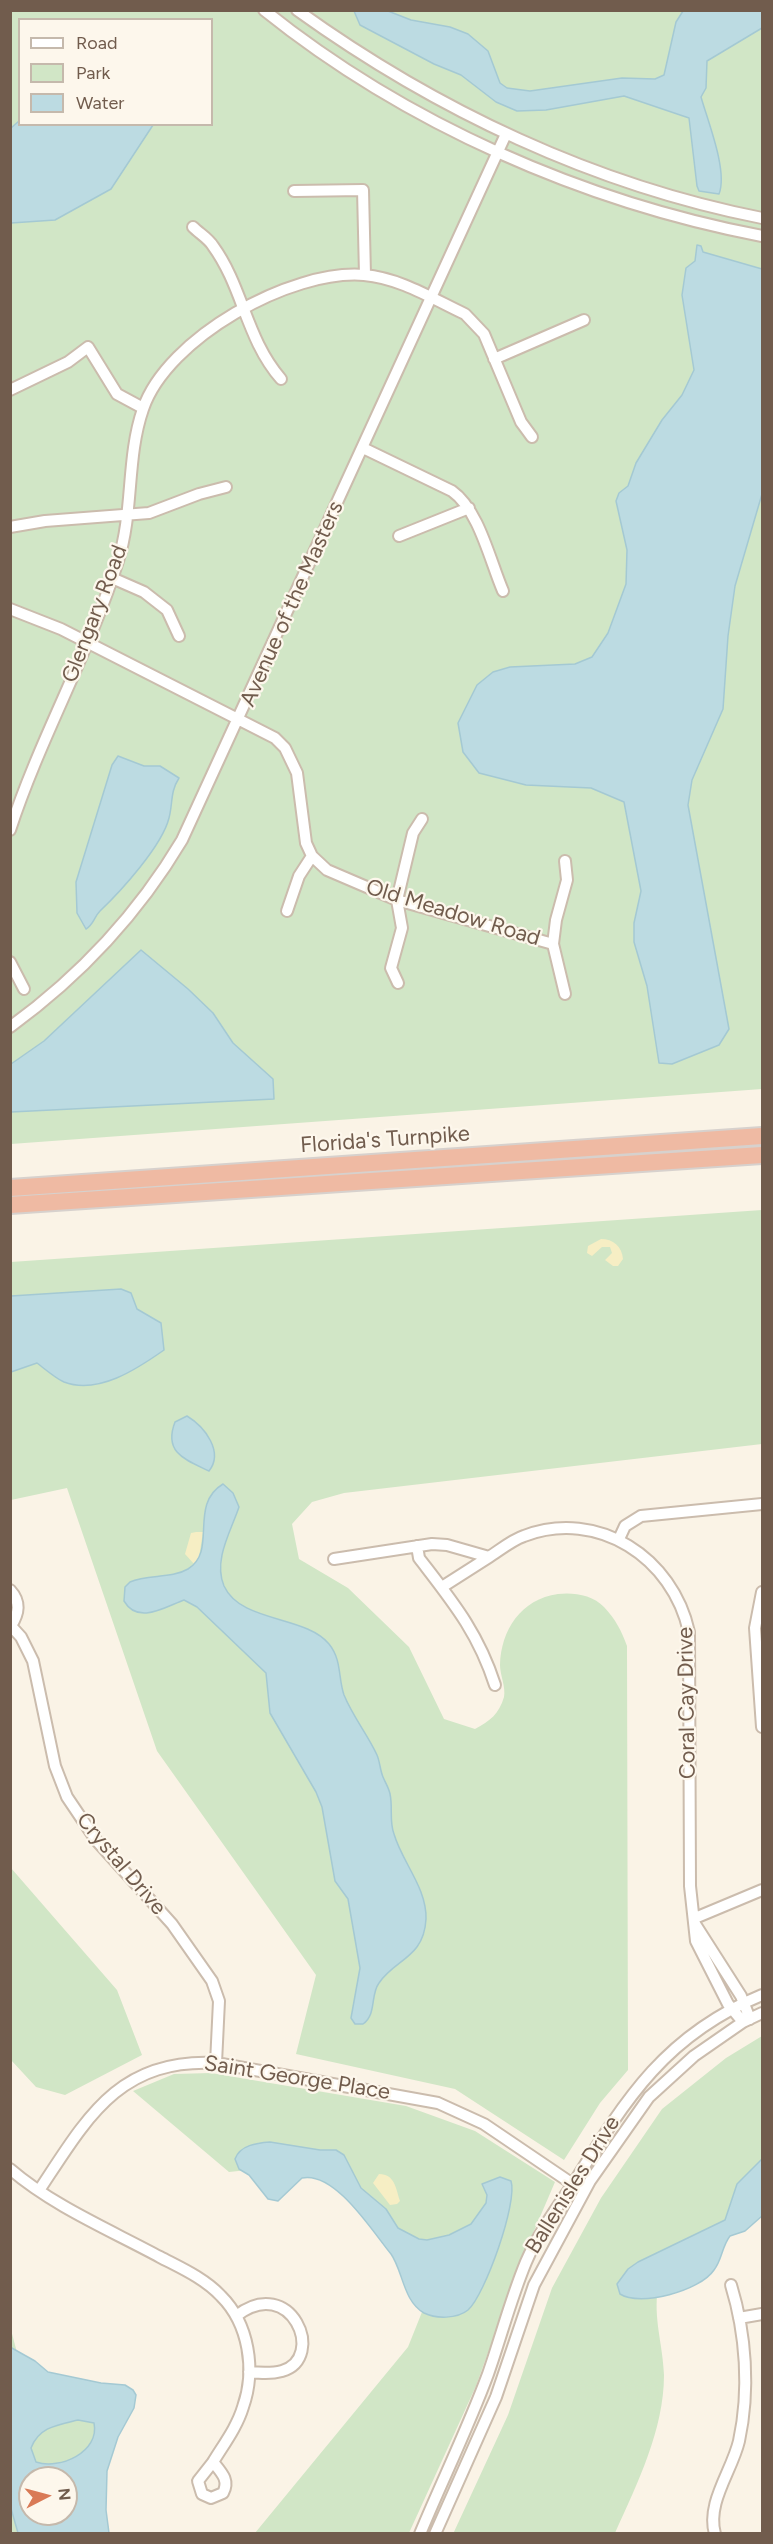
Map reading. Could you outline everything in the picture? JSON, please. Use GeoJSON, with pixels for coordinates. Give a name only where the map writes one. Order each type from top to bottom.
{"type":"FeatureCollection","features":[{"type":"Feature","properties":{"kind":"highway","name":"Florida's Turnpike"},"geometry":{"type":"LineString","coordinates":[[10,1188],[762,1136]]}},
{"type":"Feature","properties":{"kind":"highway","name":"Florida's Turnpike"},"geometry":{"type":"LineString","coordinates":[[10,1205],[762,1155]]}},
{"type":"Feature","properties":{"kind":"street"},"geometry":{"type":"LineString","coordinates":[[264,10],[359,77],[445,126],[498,151],[595,191],[645,207],[762,236]]}},
{"type":"Feature","properties":{"kind":"street"},"geometry":{"type":"LineString","coordinates":[[297,10],[380,66],[506,134],[657,191],[762,218]]}},
{"type":"Feature","properties":{"kind":"street","name":"Avenue of the Masters"},"geometry":{"type":"LineString","coordinates":[[10,1027],[65,984],[134,911],[182,840],[240,718],[506,134]]}},
{"type":"Feature","properties":{"kind":"street"},"geometry":{"type":"LineString","coordinates":[[294,191],[363,190],[365,275]]}},
{"type":"Feature","properties":{"kind":"street"},"geometry":{"type":"LineString","coordinates":[[193,227],[213,245],[244,309],[248,326],[268,364],[281,378]]}},
{"type":"Feature","properties":{"kind":"street","name":"Glengary Road"},"geometry":{"type":"LineString","coordinates":[[10,830],[86,642],[125,538],[134,443],[143,408],[154,385],[169,364],[196,341],[244,309],[302,282],[342,275],[365,275],[398,283],[471,318],[484,334],[520,422],[532,437]]}},
{"type":"Feature","properties":{"kind":"street"},"geometry":{"type":"LineString","coordinates":[[494,359],[584,320]]}},
{"type":"Feature","properties":{"kind":"street"},"geometry":{"type":"LineString","coordinates":[[10,390],[68,362],[88,347],[117,394],[143,408]]}},
{"type":"Feature","properties":{"kind":"street"},"geometry":{"type":"LineString","coordinates":[[363,448],[452,491],[469,507],[502,591]]}},
{"type":"Feature","properties":{"kind":"street"},"geometry":{"type":"LineString","coordinates":[[10,527],[45,521],[161,511],[199,494],[226,487]]}},
{"type":"Feature","properties":{"kind":"street"},"geometry":{"type":"LineString","coordinates":[[399,536],[469,507]]}},
{"type":"Feature","properties":{"kind":"street"},"geometry":{"type":"LineString","coordinates":[[111,578],[144,592],[167,610],[179,636]]}},
{"type":"Feature","properties":{"kind":"street"},"geometry":{"type":"LineString","coordinates":[[10,609],[86,642],[240,718],[275,738],[293,760],[304,836],[312,856],[299,876],[286,911]]}},
{"type":"Feature","properties":{"kind":"street"},"geometry":{"type":"LineString","coordinates":[[398,983],[391,968],[402,928],[397,900],[413,833],[422,819]]}},
{"type":"Feature","properties":{"kind":"street","name":"Old Meadow Road"},"geometry":{"type":"LineString","coordinates":[[312,856],[333,873],[397,900],[554,944]]}},
{"type":"Feature","properties":{"kind":"street"},"geometry":{"type":"LineString","coordinates":[[565,861],[567,880],[556,920],[554,944],[565,994]]}},
{"type":"Feature","properties":{"kind":"street"},"geometry":{"type":"LineString","coordinates":[[10,962],[24,989]]}},
{"type":"Feature","properties":{"kind":"street"},"geometry":{"type":"LineString","coordinates":[[620,1539],[625,1526],[640,1516],[762,1504]]}},
{"type":"Feature","properties":{"kind":"street","name":"Coral Cay Drive"},"geometry":{"type":"LineString","coordinates":[[442,1587],[524,1536],[553,1529],[595,1532],[620,1539],[641,1552],[659,1569],[681,1605],[689,1632],[690,1886],[696,1941],[732,2008],[747,2021]]}},
{"type":"Feature","properties":{"kind":"street"},"geometry":{"type":"LineString","coordinates":[[334,1559],[440,1544],[489,1557]]}},
{"type":"Feature","properties":{"kind":"street"},"geometry":{"type":"LineString","coordinates":[[417,1546],[419,1558],[465,1618],[479,1642],[495,1685]]}},
{"type":"Feature","properties":{"kind":"street","name":"Crystal Drive"},"geometry":{"type":"LineString","coordinates":[[10,1590],[15,1596],[18,1609],[11,1626],[21,1637],[33,1661],[55,1766],[67,1797],[96,1840],[172,1924],[212,1981],[219,2001],[216,2063]]}},
{"type":"Feature","properties":{"kind":"street"},"geometry":{"type":"LineString","coordinates":[[762,1592],[755,1628],[762,1727]]}},
{"type":"Feature","properties":{"kind":"street"},"geometry":{"type":"LineString","coordinates":[[695,1921],[762,1890]]}},
{"type":"Feature","properties":{"kind":"street","name":"Coral Cay Drive"},"geometry":{"type":"LineString","coordinates":[[695,1921],[744,2003],[747,2021]]}},
{"type":"Feature","properties":{"kind":"street","name":"Ballenisles Drive"},"geometry":{"type":"LineString","coordinates":[[420,2534],[487,2376],[526,2261],[539,2235],[625,2101],[644,2077],[689,2037],[732,2008],[762,1995]]}},
{"type":"Feature","properties":{"kind":"street","name":"Ballenisles Drive"},"geometry":{"type":"LineString","coordinates":[[435,2534],[496,2397],[534,2284],[584,2193],[630,2120],[649,2097],[694,2056],[762,2013]]}},
{"type":"Feature","properties":{"kind":"street","name":"Saint George Place"},"geometry":{"type":"LineString","coordinates":[[40,2189],[88,2118],[116,2090],[133,2079],[164,2067],[184,2063],[216,2063],[438,2103],[484,2124],[573,2183],[584,2193]]}},
{"type":"Feature","properties":{"kind":"street"},"geometry":{"type":"LineString","coordinates":[[10,2169],[69,2208],[200,2278],[223,2298],[236,2316],[247,2345],[248,2389],[238,2420],[213,2462]]}},
{"type":"Feature","properties":{"kind":"street"},"geometry":{"type":"LineString","coordinates":[[715,2534],[713,2512],[731,2466],[743,2414],[745,2373],[740,2318],[731,2285]]}},
{"type":"Feature","properties":{"kind":"street"},"geometry":{"type":"LineString","coordinates":[[236,2316],[249,2308],[271,2304],[290,2313],[301,2330],[301,2350],[290,2367],[276,2372],[249,2372]]}},
{"type":"Feature","properties":{"kind":"street"},"geometry":{"type":"LineString","coordinates":[[740,2318],[762,2314]]}},
{"type":"Feature","properties":{"kind":"green space"},"geometry":{"type":"Polygon","coordinates":[[[11,11],[762,11],[762,1089],[11,1144],[11,11]]]}},
{"type":"Feature","properties":{"kind":"green space"},"geometry":{"type":"Polygon","coordinates":[[[762,1210],[762,1444],[344,1493],[312,1502],[292,1524],[299,1559],[348,1588],[409,1647],[444,1719],[475,1729],[497,1712],[504,1697],[500,1665],[504,1640],[516,1618],[533,1602],[558,1594],[589,1597],[604,1607],[623,1635],[627,1646],[628,2070],[600,2103],[564,2160],[455,2089],[296,2054],[316,1975],[157,1751],[67,1488],[11,1500],[11,1262],[762,1210]]]}},
{"type":"Feature","properties":{"kind":"green space"},"geometry":{"type":"Polygon","coordinates":[[[11,1868],[117,1990],[142,2055],[65,2095],[36,2087],[11,2060],[11,1868]]]}},
{"type":"Feature","properties":{"kind":"green space"},"geometry":{"type":"Polygon","coordinates":[[[762,2036],[762,2196],[658,2288],[657,2321],[664,2375],[663,2396],[648,2456],[615,2533],[453,2534],[508,2415],[552,2288],[601,2198],[662,2109],[726,2058],[762,2036]]]}},
{"type":"Feature","properties":{"kind":"green space"},"geometry":{"type":"Polygon","coordinates":[[[211,2073],[406,2106],[475,2131],[555,2182],[521,2261],[476,2386],[409,2533],[255,2533],[408,2347],[434,2282],[338,2177],[285,2166],[229,2172],[133,2091],[174,2074],[211,2073]]]}},
{"type":"Feature","properties":{"kind":"green space"},"geometry":{"type":"Polygon","coordinates":[[[10,2326],[20,2364],[103,2428],[98,2533],[11,2533],[10,2326]]]}},
{"type":"Feature","properties":{"kind":"sand"},"geometry":{"type":"Polygon","coordinates":[[[601,1239],[609,1240],[619,1247],[623,1259],[618,1266],[613,1266],[605,1260],[612,1253],[610,1247],[602,1247],[592,1256],[587,1253],[588,1246],[601,1239]]]}},
{"type":"Feature","properties":{"kind":"sand"},"geometry":{"type":"Polygon","coordinates":[[[203,1532],[199,1557],[194,1564],[185,1554],[191,1533],[203,1532]]]}},
{"type":"Feature","properties":{"kind":"sand"},"geometry":{"type":"Polygon","coordinates":[[[379,2174],[392,2179],[400,2201],[397,2204],[390,2205],[373,2183],[379,2174]]]}},
{"type":"Feature","properties":{"kind":"water"},"geometry":{"type":"Polygon","coordinates":[[[354,11],[388,11],[411,20],[450,27],[468,34],[488,51],[500,83],[507,88],[530,91],[622,78],[655,79],[664,75],[676,22],[683,11],[762,11],[762,28],[707,61],[706,88],[701,97],[719,160],[721,184],[719,194],[699,191],[697,186],[689,118],[624,96],[546,110],[517,111],[496,102],[461,75],[434,64],[360,25],[354,11]]]}},
{"type":"Feature","properties":{"kind":"water"},"geometry":{"type":"Polygon","coordinates":[[[18,122],[18,126],[152,126],[111,189],[55,220],[11,223],[11,128],[18,122]]]}},
{"type":"Feature","properties":{"kind":"water"},"geometry":{"type":"Polygon","coordinates":[[[697,245],[701,246],[703,252],[762,269],[762,494],[735,586],[728,636],[723,709],[692,780],[688,805],[729,1029],[719,1045],[672,1064],[659,1063],[647,986],[634,942],[634,923],[641,891],[624,802],[591,788],[526,785],[479,773],[463,752],[458,723],[477,685],[493,672],[510,667],[575,664],[592,657],[608,633],[626,584],[627,550],[616,501],[619,493],[628,486],[636,463],[662,420],[682,395],[694,370],[682,295],[686,268],[695,261],[697,245]]]}},
{"type":"Feature","properties":{"kind":"water"},"geometry":{"type":"Polygon","coordinates":[[[118,756],[144,766],[160,766],[179,778],[173,793],[169,818],[158,842],[140,868],[86,929],[77,913],[76,882],[112,765],[118,756]]]}},
{"type":"Feature","properties":{"kind":"water"},"geometry":{"type":"Polygon","coordinates":[[[141,950],[213,1013],[233,1043],[273,1079],[274,1099],[11,1112],[11,1064],[44,1041],[141,950]]]}},
{"type":"Feature","properties":{"kind":"water"},"geometry":{"type":"Polygon","coordinates":[[[121,1289],[131,1293],[137,1309],[161,1323],[164,1350],[117,1378],[90,1385],[64,1382],[37,1363],[11,1372],[11,1296],[121,1289]]]}},
{"type":"Feature","properties":{"kind":"water"},"geometry":{"type":"Polygon","coordinates":[[[187,1416],[206,1433],[210,1440],[214,1456],[209,1471],[185,1459],[174,1448],[172,1433],[175,1422],[187,1416]]]}},
{"type":"Feature","properties":{"kind":"water"},"geometry":{"type":"Polygon","coordinates":[[[223,1484],[233,1493],[239,1507],[222,1556],[221,1576],[224,1586],[232,1598],[244,1607],[305,1628],[318,1635],[333,1650],[344,1695],[377,1755],[391,1799],[393,1829],[423,1897],[426,1919],[420,1942],[408,1957],[393,1968],[379,1983],[372,2010],[363,2024],[355,2024],[351,2018],[360,1968],[348,1899],[335,1881],[322,1807],[316,1792],[270,1713],[266,1673],[197,1607],[184,1600],[160,1610],[144,1613],[130,1608],[124,1601],[125,1587],[130,1582],[181,1572],[197,1561],[203,1540],[207,1504],[213,1493],[223,1484]]]}},
{"type":"Feature","properties":{"kind":"water"},"geometry":{"type":"Polygon","coordinates":[[[270,2142],[320,2150],[336,2150],[344,2155],[361,2188],[386,2209],[398,2228],[419,2239],[427,2240],[449,2235],[471,2224],[486,2203],[487,2195],[482,2184],[500,2177],[511,2181],[510,2208],[499,2248],[483,2286],[468,2310],[458,2315],[440,2317],[429,2315],[417,2308],[407,2294],[391,2254],[352,2205],[327,2184],[315,2178],[302,2178],[278,2201],[268,2199],[249,2175],[239,2169],[235,2159],[237,2154],[245,2148],[270,2142]]]}},
{"type":"Feature","properties":{"kind":"water"},"geometry":{"type":"Polygon","coordinates":[[[762,2159],[762,2216],[745,2231],[730,2236],[717,2266],[707,2278],[683,2290],[655,2298],[629,2298],[620,2294],[617,2284],[628,2269],[725,2220],[737,2184],[762,2159]]]}},
{"type":"Feature","properties":{"kind":"water"},"geometry":{"type":"Polygon","coordinates":[[[10,2347],[35,2361],[48,2372],[101,2383],[125,2385],[136,2395],[134,2408],[118,2437],[107,2471],[106,2510],[109,2533],[18,2533],[10,2505],[10,2347]],[[78,2420],[44,2431],[34,2441],[31,2448],[36,2462],[46,2464],[66,2461],[85,2450],[94,2433],[94,2423],[78,2420]]]}}]}
